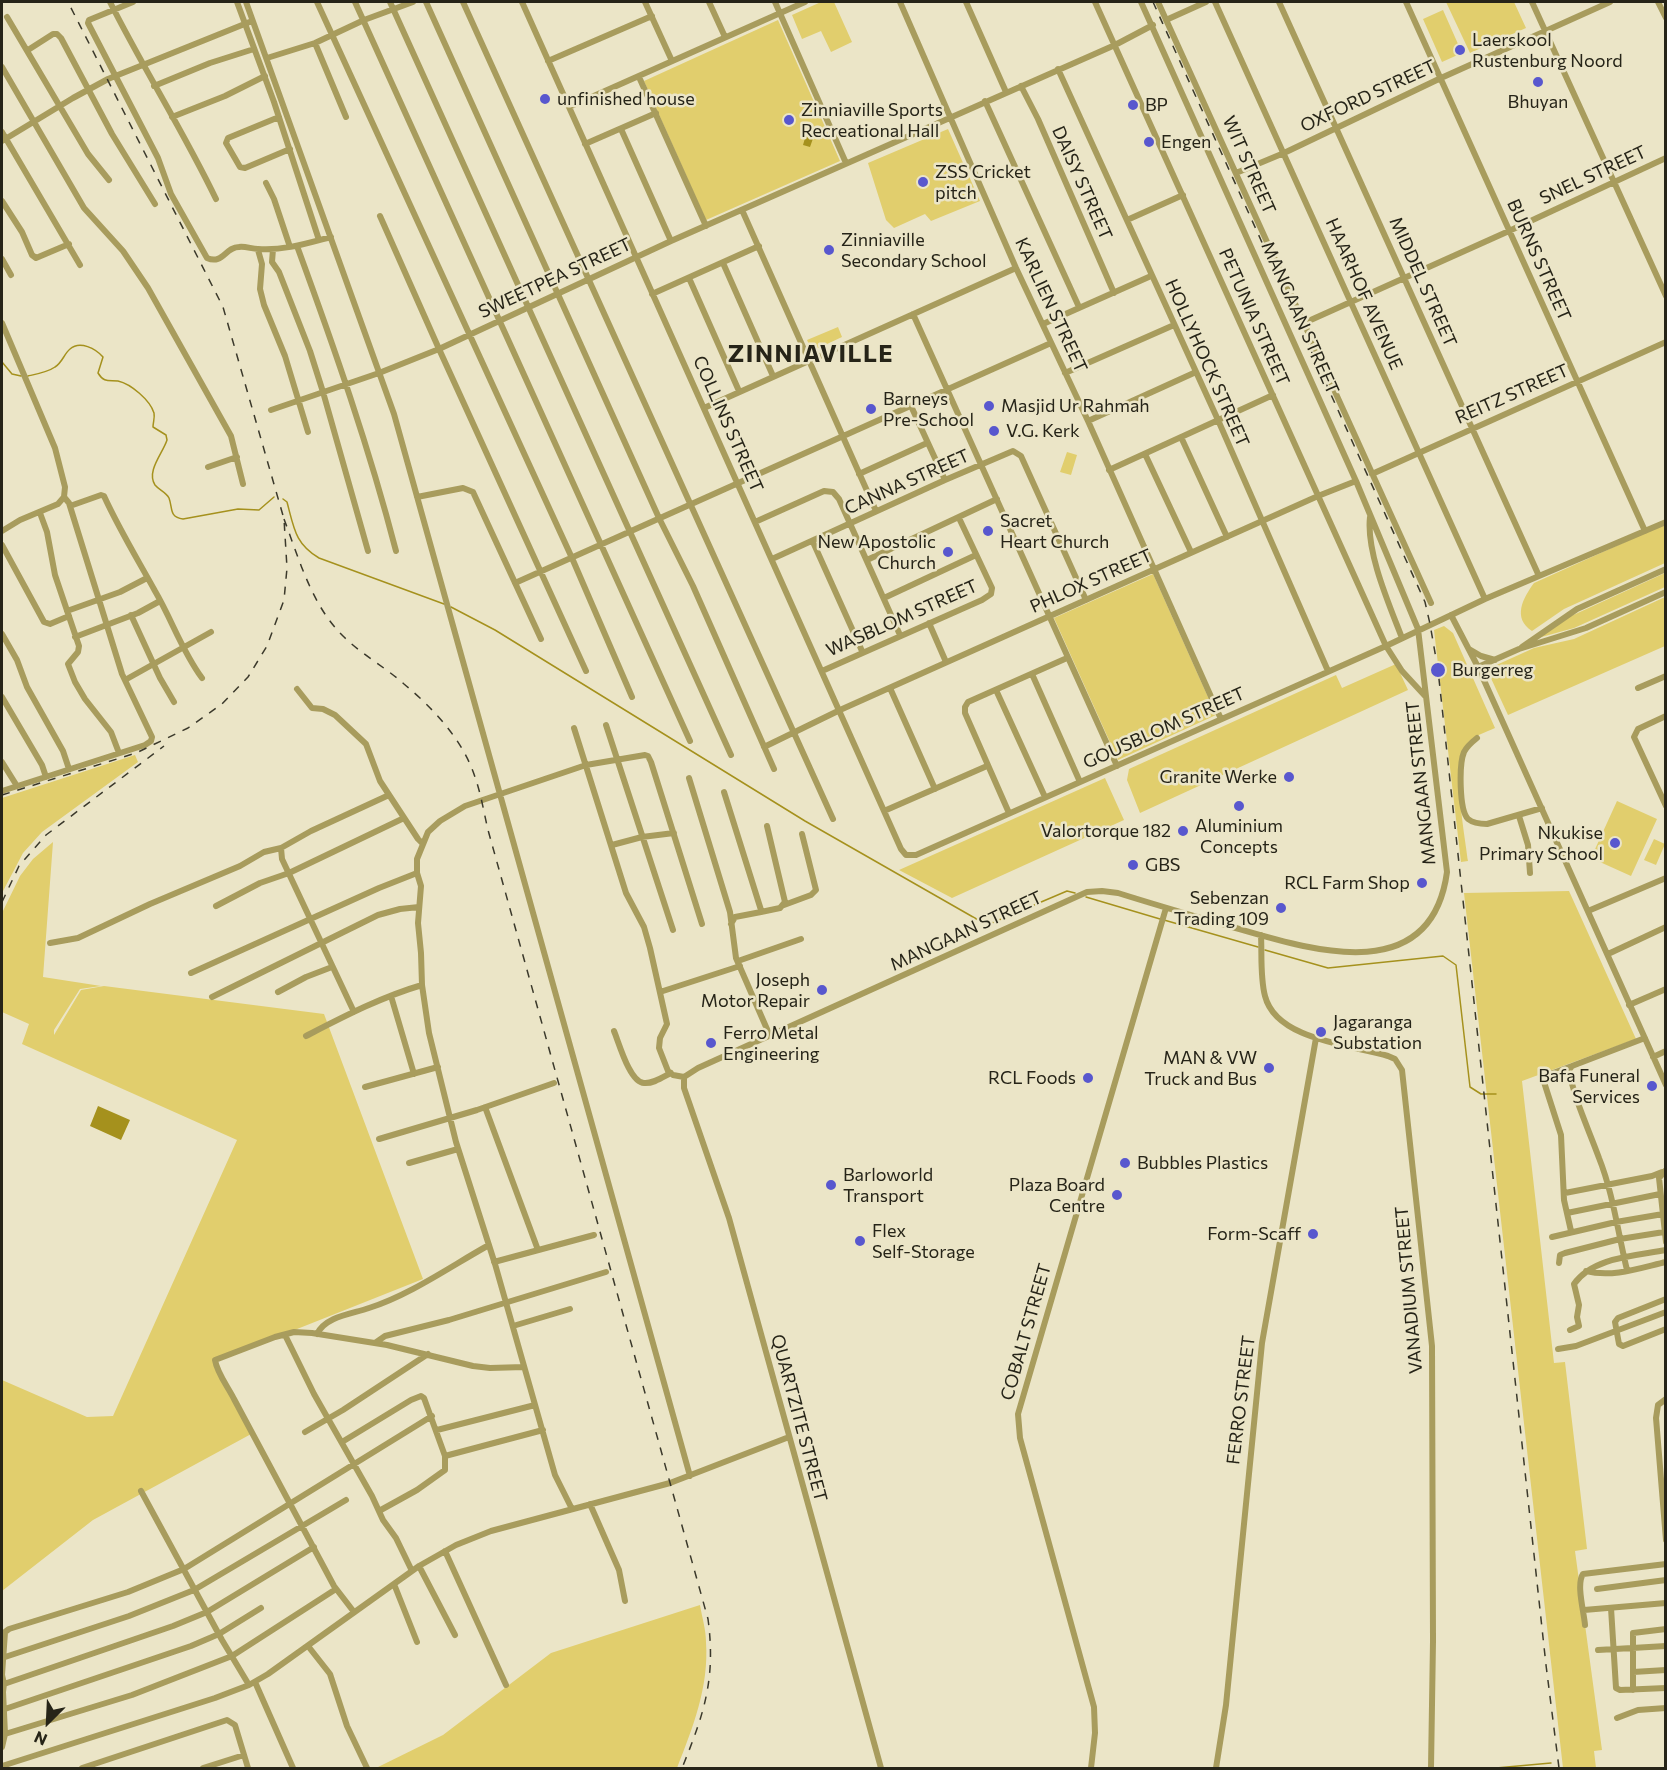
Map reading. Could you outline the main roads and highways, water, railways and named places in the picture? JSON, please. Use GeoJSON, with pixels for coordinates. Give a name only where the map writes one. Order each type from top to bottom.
{"type":"FeatureCollection","features":[{"type":"Feature","properties":{"kind":"waterway"},"geometry":{"type":"LineString","coordinates":[[28,376],[46,372],[55,367],[74,346],[83,345],[100,354],[103,357],[98,373],[100,376],[129,385],[139,393],[152,408],[153,427],[166,435],[167,440],[154,468],[153,480],[155,485],[168,496],[172,512],[179,518],[238,509],[259,510],[274,497]]}},
{"type":"Feature","properties":{"kind":"waterway"},"geometry":{"type":"LineString","coordinates":[[2,362],[12,374],[21,376]]}},
{"type":"Feature","properties":{"kind":"waterway"},"geometry":{"type":"LineString","coordinates":[[283,499],[287,502],[300,541],[311,553],[319,558],[444,604]]}},
{"type":"Feature","properties":{"kind":"waterway"},"geometry":{"type":"LineString","coordinates":[[451,607],[495,630],[805,821],[987,925],[1067,891],[1075,893]]}},
{"type":"Feature","properties":{"kind":"waterway"},"geometry":{"type":"LineString","coordinates":[[1086,897],[1160,919]]}},
{"type":"Feature","properties":{"kind":"waterway"},"geometry":{"type":"LineString","coordinates":[[1164,920],[1258,947]]}},
{"type":"Feature","properties":{"kind":"waterway"},"geometry":{"type":"LineString","coordinates":[[1265,950],[1328,968],[1443,956],[1456,965],[1470,1087],[1481,1094],[1496,1094]]}},
{"type":"Feature","properties":{"kind":"waterway"},"geometry":{"type":"LineString","coordinates":[[1496,1768],[1551,1763]]}},
{"type":"Feature","properties":{"kind":"railway"},"geometry":{"type":"LineString","coordinates":[[2,795],[136,753],[188,728],[222,704],[248,677],[267,646],[284,600],[287,568],[284,519],[223,307],[68,2]]}},
{"type":"Feature","properties":{"kind":"railway"},"geometry":{"type":"LineString","coordinates":[[1153,2],[1425,602],[1438,670],[1559,1768]]}},
{"type":"Feature","properties":{"kind":"railway"},"geometry":{"type":"LineString","coordinates":[[284,519],[301,566],[323,611],[332,624],[350,643],[397,678],[436,714],[463,750],[477,783],[488,830],[708,1619],[710,1660],[706,1696],[682,1768]]}},
{"type":"Feature","properties":{"kind":"railway"},"geometry":{"type":"LineString","coordinates":[[2,902],[19,866],[46,835],[164,746]]}},
{"type":"Feature","properties":{"kind":"place","name":"Laerskool Rustenburg Noord"},"geometry":{"type":"Point","coordinates":[1460,50]}},
{"type":"Feature","properties":{"kind":"place","name":"Bhuyan"},"geometry":{"type":"Point","coordinates":[1538,82]}},
{"type":"Feature","properties":{"kind":"place","name":"unfinished house"},"geometry":{"type":"Point","coordinates":[545,99]}},
{"type":"Feature","properties":{"kind":"place","name":"BP"},"geometry":{"type":"Point","coordinates":[1133,105]}},
{"type":"Feature","properties":{"kind":"place","name":"Zinniaville Sports Recreational Hall"},"geometry":{"type":"Point","coordinates":[789,120]}},
{"type":"Feature","properties":{"kind":"place","name":"Engen"},"geometry":{"type":"Point","coordinates":[1149,142]}},
{"type":"Feature","properties":{"kind":"place","name":"ZSS Cricket pitch"},"geometry":{"type":"Point","coordinates":[923,182]}},
{"type":"Feature","properties":{"kind":"place","name":"Zinniaville Secondary School"},"geometry":{"type":"Point","coordinates":[829,250]}},
{"type":"Feature","properties":{"kind":"place","name":"Masjid Ur Rahmah"},"geometry":{"type":"Point","coordinates":[989,406]}},
{"type":"Feature","properties":{"kind":"place","name":"Barneys Pre-School"},"geometry":{"type":"Point","coordinates":[871,409]}},
{"type":"Feature","properties":{"kind":"place","name":"V.G. Kerk"},"geometry":{"type":"Point","coordinates":[994,431]}},
{"type":"Feature","properties":{"kind":"place","name":"Sacret Heart Church"},"geometry":{"type":"Point","coordinates":[988,531]}},
{"type":"Feature","properties":{"kind":"place","name":"New Apostolic Church"},"geometry":{"type":"Point","coordinates":[948,552]}},
{"type":"Feature","properties":{"kind":"place","name":"Burgerreg"},"geometry":{"type":"Point","coordinates":[1438,670]}},
{"type":"Feature","properties":{"kind":"place","name":"Granite Werke"},"geometry":{"type":"Point","coordinates":[1289,777]}},
{"type":"Feature","properties":{"kind":"place","name":"Aluminium Concepts"},"geometry":{"type":"Point","coordinates":[1239,806]}},
{"type":"Feature","properties":{"kind":"place","name":"Valortorque 182"},"geometry":{"type":"Point","coordinates":[1183,831]}},
{"type":"Feature","properties":{"kind":"place","name":"Nkukise Primary School"},"geometry":{"type":"Point","coordinates":[1615,843]}},
{"type":"Feature","properties":{"kind":"place","name":"GBS"},"geometry":{"type":"Point","coordinates":[1133,865]}},
{"type":"Feature","properties":{"kind":"place","name":"RCL Farm Shop"},"geometry":{"type":"Point","coordinates":[1422,883]}},
{"type":"Feature","properties":{"kind":"place","name":"Sebenzan Trading 109"},"geometry":{"type":"Point","coordinates":[1281,908]}},
{"type":"Feature","properties":{"kind":"place","name":"Joseph Motor Repair"},"geometry":{"type":"Point","coordinates":[822,990]}},
{"type":"Feature","properties":{"kind":"place","name":"Jagaranga Substation"},"geometry":{"type":"Point","coordinates":[1321,1032]}},
{"type":"Feature","properties":{"kind":"place","name":"Ferro Metal Engineering"},"geometry":{"type":"Point","coordinates":[711,1043]}},
{"type":"Feature","properties":{"kind":"place","name":"MAN & VW Truck and Bus"},"geometry":{"type":"Point","coordinates":[1269,1068]}},
{"type":"Feature","properties":{"kind":"place","name":"RCL Foods"},"geometry":{"type":"Point","coordinates":[1088,1078]}},
{"type":"Feature","properties":{"kind":"place","name":"Bafa Funeral Services"},"geometry":{"type":"Point","coordinates":[1652,1086]}},
{"type":"Feature","properties":{"kind":"place","name":"Bubbles Plastics"},"geometry":{"type":"Point","coordinates":[1125,1163]}},
{"type":"Feature","properties":{"kind":"place","name":"Barloworld Transport"},"geometry":{"type":"Point","coordinates":[831,1185]}},
{"type":"Feature","properties":{"kind":"place","name":"Plaza Board Centre"},"geometry":{"type":"Point","coordinates":[1117,1195]}},
{"type":"Feature","properties":{"kind":"place","name":"Form-Scaff"},"geometry":{"type":"Point","coordinates":[1313,1234]}},
{"type":"Feature","properties":{"kind":"place","name":"Flex Self-Storage"},"geometry":{"type":"Point","coordinates":[860,1241]}},
{"type":"Feature","properties":{"kind":"district","name":"ZINNIAVILLE"},"geometry":{"type":"Point","coordinates":[811,354]}}]}
